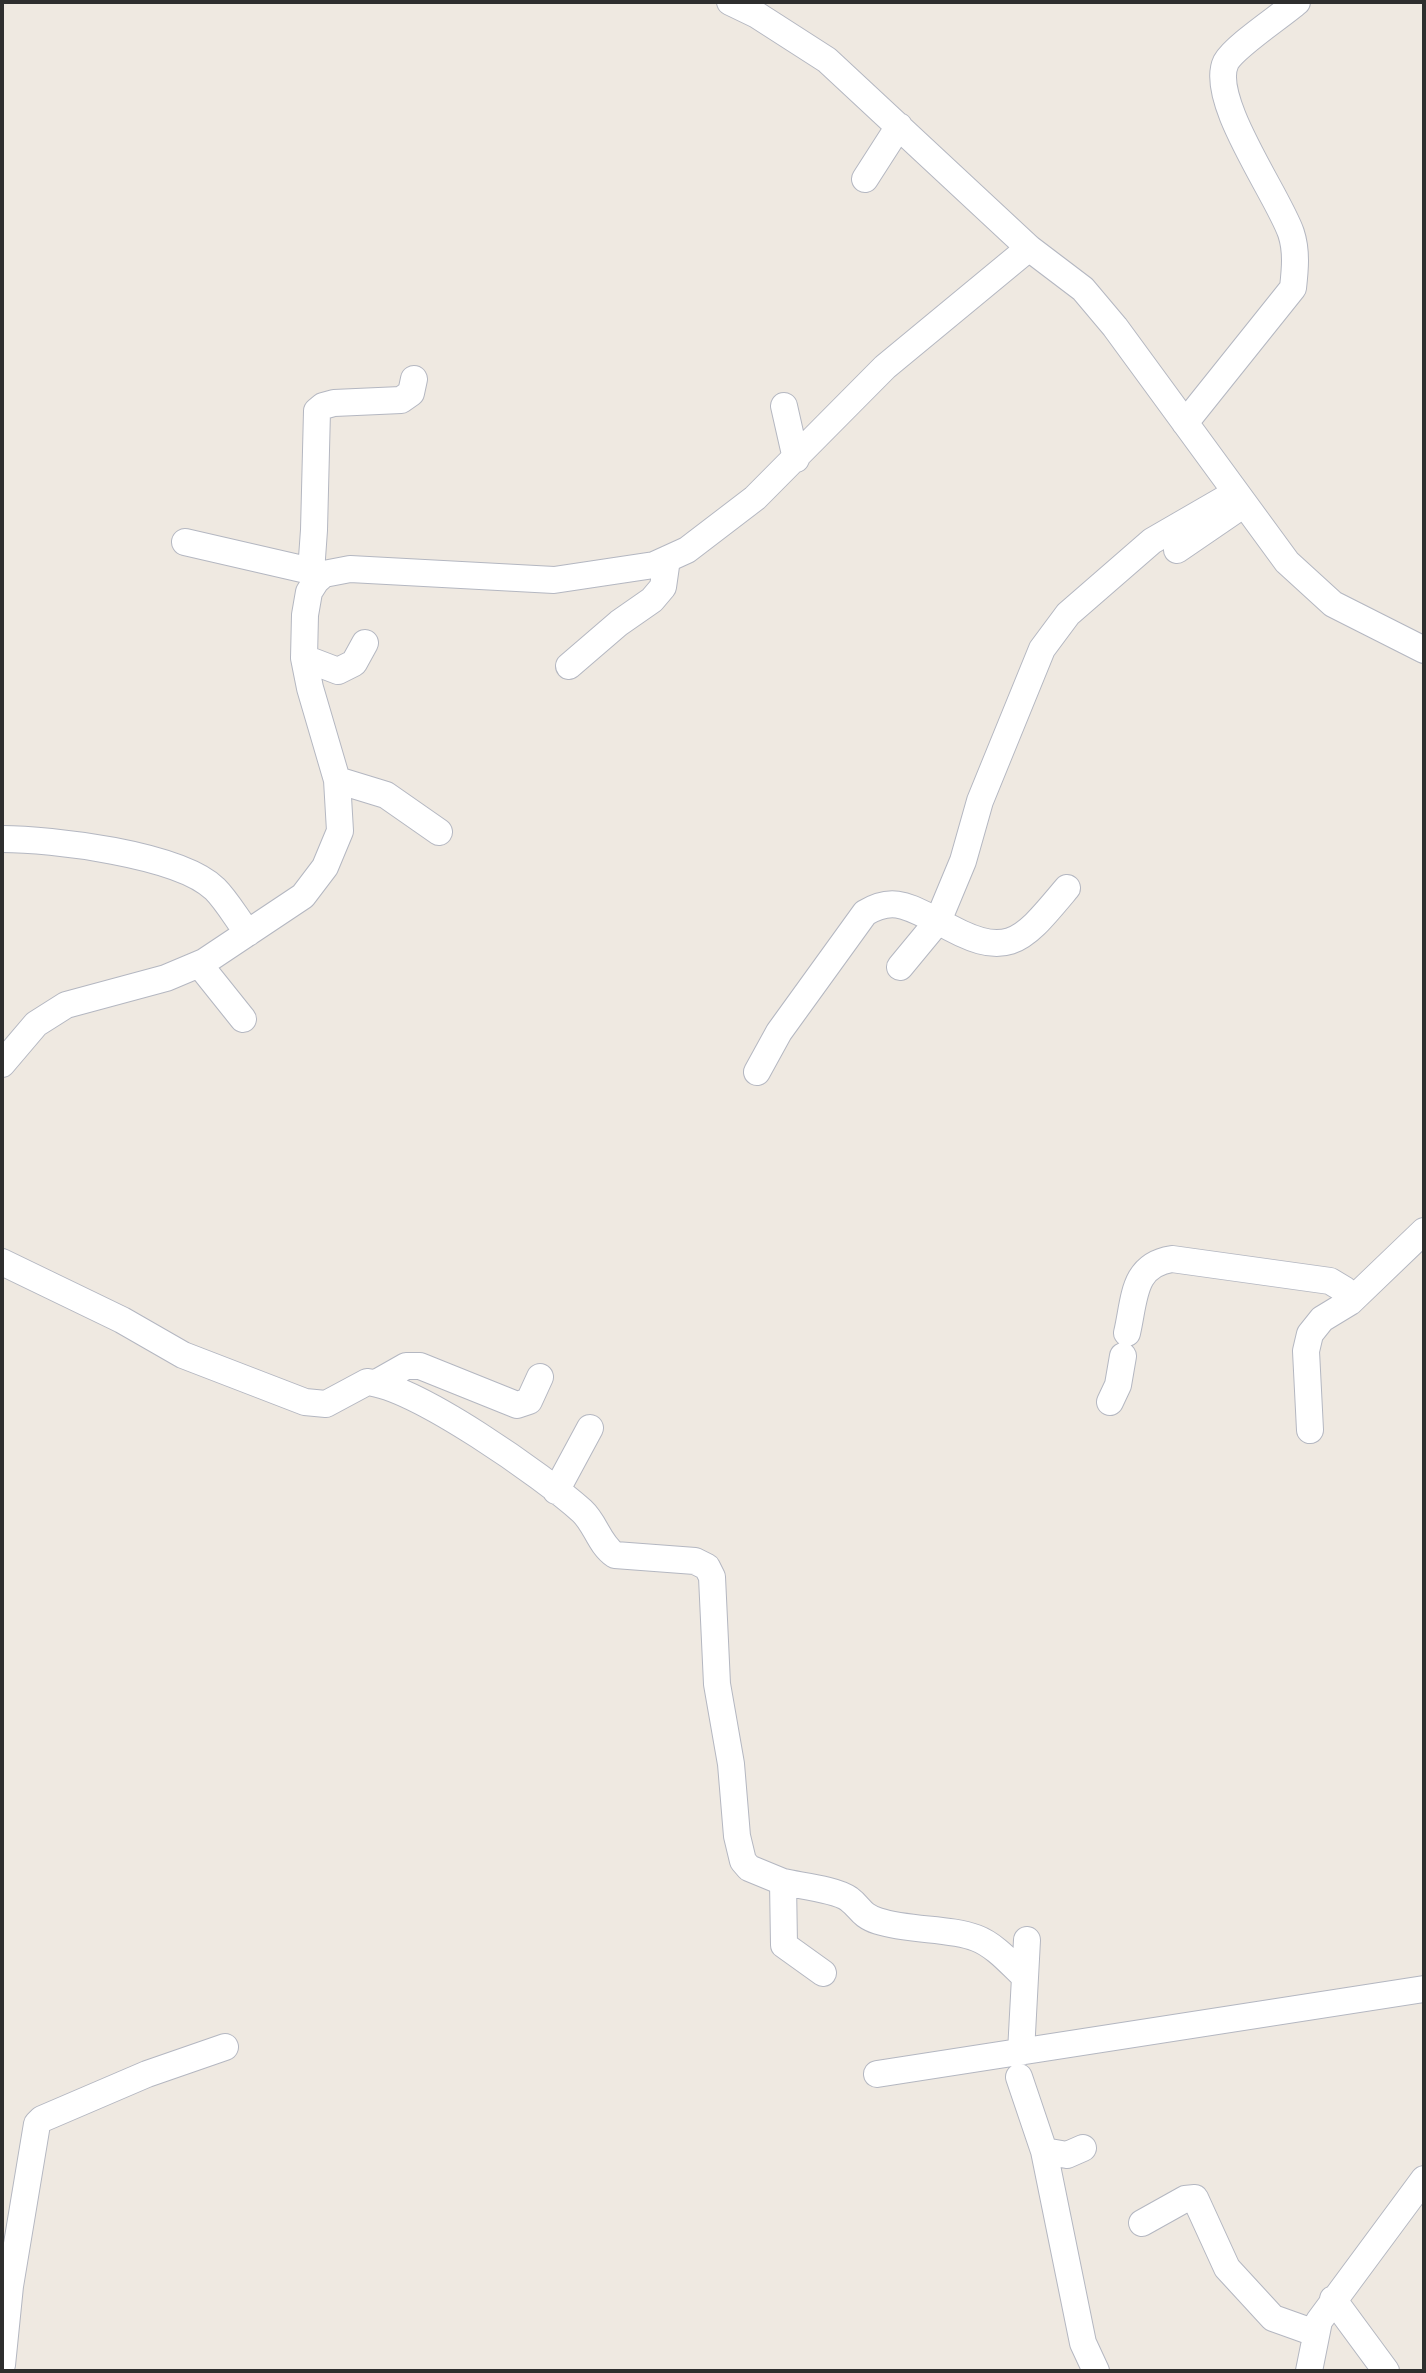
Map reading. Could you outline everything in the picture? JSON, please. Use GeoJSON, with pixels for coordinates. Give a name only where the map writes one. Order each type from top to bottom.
{"type":"FeatureCollection","features":[{"type":"Feature","properties":{"kind":"street"},"geometry":{"type":"LineString","coordinates":[[730,2],[757,15],[827,60],[1029,248],[1083,289],[1115,327],[1287,562],[1333,604],[1424,650]]}},
{"type":"Feature","properties":{"kind":"street"},"geometry":{"type":"LineString","coordinates":[[1185,423],[1293,288],[1296,264],[1292,237],[1234,118],[1222,86],[1226,62],[1297,2]]}},
{"type":"Feature","properties":{"kind":"street"},"geometry":{"type":"LineString","coordinates":[[865,179],[899,126]]}},
{"type":"Feature","properties":{"kind":"street"},"geometry":{"type":"LineString","coordinates":[[185,542],[318,573],[350,569],[554,580],[654,565],[687,550],[755,498],[885,367],[1029,248]]}},
{"type":"Feature","properties":{"kind":"street"},"geometry":{"type":"LineString","coordinates":[[2,1064],[36,1024],[66,1005],[166,978],[199,964],[303,896],[325,867],[340,831],[337,780],[304,658],[305,615],[309,592],[318,573],[317,411],[334,403],[401,400],[411,393],[414,379]]}},
{"type":"Feature","properties":{"kind":"street"},"geometry":{"type":"LineString","coordinates":[[784,406],[796,459]]}},
{"type":"Feature","properties":{"kind":"street"},"geometry":{"type":"LineString","coordinates":[[1177,550],[1239,498]]}},
{"type":"Feature","properties":{"kind":"street"},"geometry":{"type":"LineString","coordinates":[[900,967],[938,921],[963,861],[980,801],[1042,649],[1068,614],[1152,541],[1239,498]]}},
{"type":"Feature","properties":{"kind":"street"},"geometry":{"type":"LineString","coordinates":[[569,666],[619,623],[652,600],[663,587],[667,559]]}},
{"type":"Feature","properties":{"kind":"street"},"geometry":{"type":"LineString","coordinates":[[304,658],[338,671],[354,663],[365,643]]}},
{"type":"Feature","properties":{"kind":"street"},"geometry":{"type":"LineString","coordinates":[[337,780],[386,795],[439,832]]}},
{"type":"Feature","properties":{"kind":"street"},"geometry":{"type":"LineString","coordinates":[[2,839],[32,839],[123,853],[178,868],[214,888],[248,933]]}},
{"type":"Feature","properties":{"kind":"street"},"geometry":{"type":"LineString","coordinates":[[757,1072],[779,1032],[865,913],[878,905],[891,902],[982,942],[1007,944],[1034,928],[1067,888]]}},
{"type":"Feature","properties":{"kind":"street"},"geometry":{"type":"LineString","coordinates":[[199,964],[243,1019]]}},
{"type":"Feature","properties":{"kind":"street"},"geometry":{"type":"LineString","coordinates":[[1310,1430],[1306,1351],[1310,1334],[1322,1319],[1350,1302],[1424,1231]]}},
{"type":"Feature","properties":{"kind":"street"},"geometry":{"type":"LineString","coordinates":[[1110,1402],[1118,1385],[1144,1269],[1154,1263],[1172,1259],[1330,1281],[1345,1290],[1350,1302]]}},
{"type":"Feature","properties":{"kind":"street"},"geometry":{"type":"LineString","coordinates":[[2,1262],[122,1320],[183,1355],[305,1402],[326,1404],[360,1384],[376,1383],[418,1399],[512,1458],[583,1512],[606,1549],[615,1555],[702,1563],[710,1571],[717,1684],[742,1856],[749,1868],[783,1882],[849,1899],[870,1918],[882,1922],[974,1937],[986,1943],[1025,1977]]}},
{"type":"Feature","properties":{"kind":"street"},"geometry":{"type":"LineString","coordinates":[[376,1383],[406,1366],[420,1366],[517,1405],[529,1401],[540,1377]]}},
{"type":"Feature","properties":{"kind":"street"},"geometry":{"type":"LineString","coordinates":[[556,1491],[590,1428]]}},
{"type":"Feature","properties":{"kind":"street"},"geometry":{"type":"LineString","coordinates":[[783,1882],[782,1934],[785,1949],[823,1973]]}},
{"type":"Feature","properties":{"kind":"street"},"geometry":{"type":"LineString","coordinates":[[1027,1940],[1017,2062],[1044,2151],[1083,2343],[1096,2371]]}},
{"type":"Feature","properties":{"kind":"street"},"geometry":{"type":"LineString","coordinates":[[877,2074],[1017,2062],[1424,1989]]}},
{"type":"Feature","properties":{"kind":"street"},"geometry":{"type":"LineString","coordinates":[[2,2365],[10,2286],[37,2124],[42,2119],[147,2074],[225,2047]]}},
{"type":"Feature","properties":{"kind":"street"},"geometry":{"type":"LineString","coordinates":[[1044,2151],[1067,2155],[1083,2148]]}},
{"type":"Feature","properties":{"kind":"street"},"geometry":{"type":"LineString","coordinates":[[1309,2371],[1319,2321],[1424,2179]]}},
{"type":"Feature","properties":{"kind":"street"},"geometry":{"type":"LineString","coordinates":[[1142,2223],[1185,2199],[1195,2198],[1227,2268],[1273,2318],[1315,2333]]}},
{"type":"Feature","properties":{"kind":"street"},"geometry":{"type":"LineString","coordinates":[[1333,2299],[1386,2371]]}}]}
